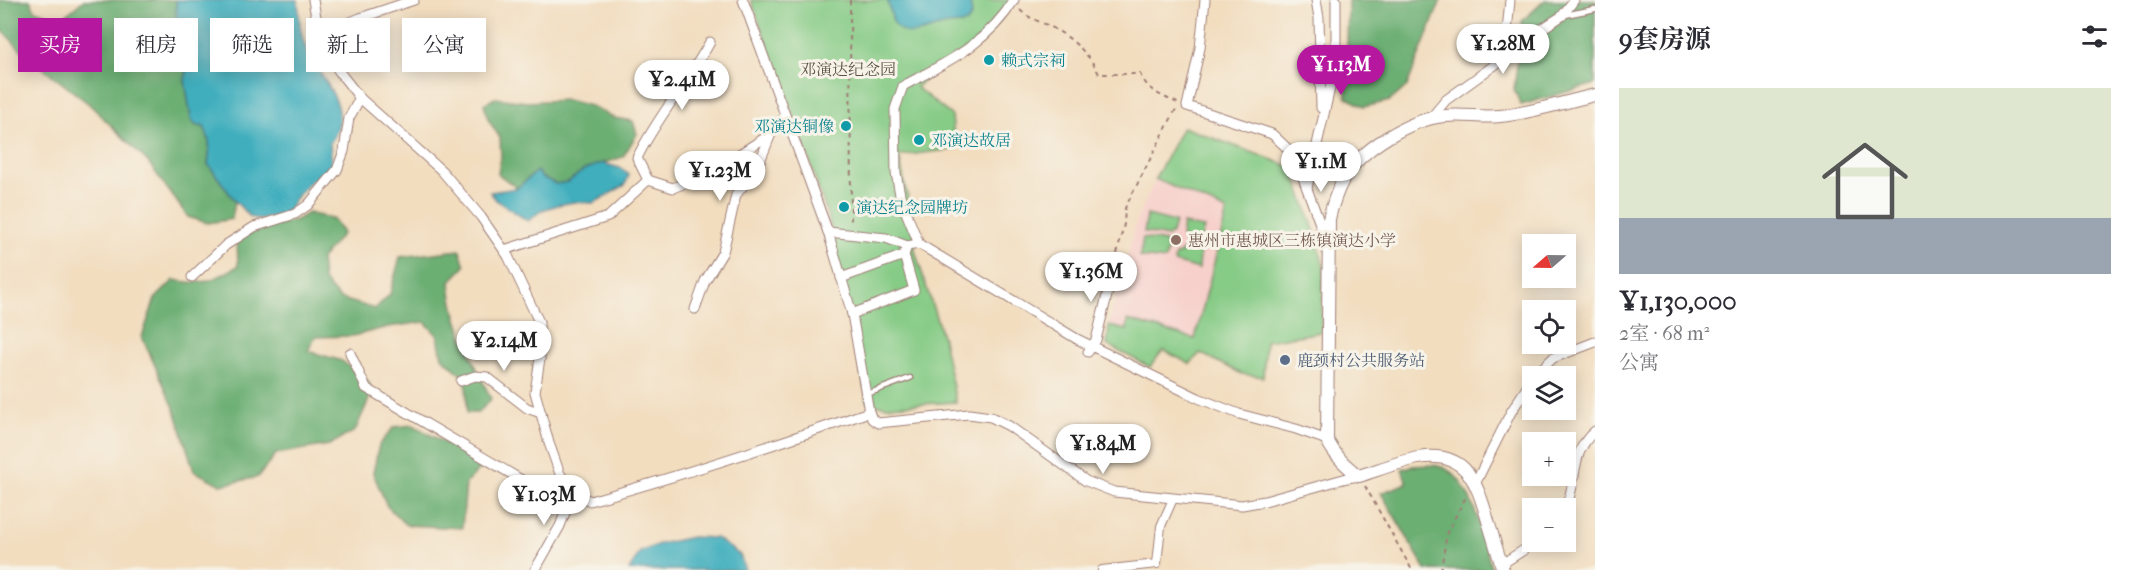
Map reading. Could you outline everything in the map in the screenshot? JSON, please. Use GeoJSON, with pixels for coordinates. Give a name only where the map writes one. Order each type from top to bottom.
{"type":"FeatureCollection","features":[{"type":"Feature","properties":{"kind":"street"},"geometry":{"type":"LineString","coordinates":[[314,0],[317,18]]}},
{"type":"Feature","properties":{"kind":"street"},"geometry":{"type":"LineString","coordinates":[[360,18],[414,0]]}},
{"type":"Feature","properties":{"kind":"street"},"geometry":{"type":"LineString","coordinates":[[743,0],[828,232],[852,314],[872,419],[878,423],[969,414],[991,417],[1009,426],[1086,481],[1100,488],[1114,492],[1242,505],[1266,501],[1419,458],[1437,458],[1463,467],[1476,482],[1502,567],[1522,552]]}},
{"type":"Feature","properties":{"kind":"street"},"geometry":{"type":"LineString","coordinates":[[1205,0],[1200,48],[1187,106],[1272,134],[1288,149],[1299,167],[1329,248]]}},
{"type":"Feature","properties":{"kind":"street"},"geometry":{"type":"LineString","coordinates":[[1316,0],[1319,18],[1322,126]]}},
{"type":"Feature","properties":{"kind":"street"},"geometry":{"type":"LineString","coordinates":[[1307,188],[1336,63],[1336,0]]}},
{"type":"Feature","properties":{"kind":"street"},"geometry":{"type":"LineString","coordinates":[[1509,49],[1507,32],[1510,0]]}},
{"type":"Feature","properties":{"kind":"street"},"geometry":{"type":"LineString","coordinates":[[1430,119],[1446,100],[1496,64],[1509,49],[1562,16],[1574,0]]}},
{"type":"Feature","properties":{"kind":"street"},"geometry":{"type":"LineString","coordinates":[[1013,2],[996,26],[957,56],[903,86],[895,109],[896,173],[901,200],[919,244],[1077,339],[1197,398],[1239,414],[1327,440]]}},
{"type":"Feature","properties":{"kind":"street"},"geometry":{"type":"LineString","coordinates":[[710,42],[694,72],[662,115],[638,158],[648,180],[673,188],[711,172],[771,134]]}},
{"type":"Feature","properties":{"kind":"street"},"geometry":{"type":"LineString","coordinates":[[341,72],[360,98],[442,171],[481,217],[504,250],[539,322],[540,358],[535,392],[560,474],[573,492],[590,501],[763,449],[869,412]]}},
{"type":"Feature","properties":{"kind":"street"},"geometry":{"type":"LineString","coordinates":[[1359,476],[1337,457],[1327,440],[1329,219],[1333,202],[1343,179],[1371,149],[1419,121],[1444,116],[1500,116],[1595,94]]}},
{"type":"Feature","properties":{"kind":"street"},"geometry":{"type":"LineString","coordinates":[[192,277],[226,245],[254,227],[295,214],[308,205],[337,170],[344,152],[349,118],[360,98]]}},
{"type":"Feature","properties":{"kind":"street"},"geometry":{"type":"LineString","coordinates":[[694,309],[705,281],[723,252],[736,195],[758,166],[771,134],[785,116]]}},
{"type":"Feature","properties":{"kind":"street"},"geometry":{"type":"LineString","coordinates":[[504,250],[608,217],[648,180]]}},
{"type":"Feature","properties":{"kind":"street"},"geometry":{"type":"LineString","coordinates":[[828,232],[886,238],[905,250],[914,290],[852,314]]}},
{"type":"Feature","properties":{"kind":"street"},"geometry":{"type":"LineString","coordinates":[[841,278],[919,244]]}},
{"type":"Feature","properties":{"kind":"street"},"geometry":{"type":"LineString","coordinates":[[1088,352],[1096,340],[1115,264]]}},
{"type":"Feature","properties":{"kind":"street"},"geometry":{"type":"LineString","coordinates":[[1545,366],[1553,358],[1595,342]]}},
{"type":"Feature","properties":{"kind":"street"},"geometry":{"type":"LineString","coordinates":[[350,353],[366,388],[525,482],[568,504]]}},
{"type":"Feature","properties":{"kind":"street"},"geometry":{"type":"LineString","coordinates":[[461,381],[475,376],[487,377],[527,408],[541,413]]}},
{"type":"Feature","properties":{"kind":"street"},"geometry":{"type":"LineString","coordinates":[[1476,482],[1522,394]]}},
{"type":"Feature","properties":{"kind":"street"},"geometry":{"type":"LineString","coordinates":[[1567,498],[1584,440],[1595,431]]}},
{"type":"Feature","properties":{"kind":"street"},"geometry":{"type":"LineString","coordinates":[[535,570],[560,526],[573,492]]}},
{"type":"Feature","properties":{"kind":"street"},"geometry":{"type":"LineString","coordinates":[[1102,570],[1157,564],[1161,526],[1173,499]]}},
{"type":"Feature","properties":{"kind":"lane"},"geometry":{"type":"LineString","coordinates":[[1562,16],[1595,9]]}},
{"type":"Feature","properties":{"kind":"lane"},"geometry":{"type":"LineString","coordinates":[[867,394],[910,378]]}},
{"type":"Feature","properties":{"kind":"path"},"geometry":{"type":"LineString","coordinates":[[850,0],[851,233]]}},
{"type":"Feature","properties":{"kind":"path"},"geometry":{"type":"LineString","coordinates":[[1013,2],[1025,15],[1054,29],[1075,45],[1092,60],[1100,74],[1140,74],[1158,95],[1178,104],[1125,208],[1124,224],[1115,264]]}},
{"type":"Feature","properties":{"kind":"path"},"geometry":{"type":"LineString","coordinates":[[1359,476],[1412,570]]}},
{"type":"Feature","properties":{"kind":"path"},"geometry":{"type":"LineString","coordinates":[[1441,570],[1447,532],[1476,482]]}},
{"type":"Feature","properties":{"kind":"shaded area","name":"惠州市惠城区三栋镇演达小学"},"geometry":{"type":"Polygon","coordinates":[[[1183,127],[1292,167],[1204,306],[1195,339],[1129,320],[1127,330],[1109,326],[1137,219],[1183,127]]]}},
{"type":"Feature","properties":{"kind":"green space"},"geometry":{"type":"Polygon","coordinates":[[[0,0],[30,0],[35,10],[58,18],[18,18],[18,47],[0,28],[0,0]]]}},
{"type":"Feature","properties":{"kind":"green space"},"geometry":{"type":"Polygon","coordinates":[[[84,0],[176,0],[177,18],[114,18],[114,72],[186,72],[185,80],[191,118],[195,124],[204,127],[208,136],[208,164],[235,201],[232,219],[208,223],[188,217],[148,162],[89,104],[48,72],[102,72],[102,18],[62,18],[84,0]]]}},
{"type":"Feature","properties":{"kind":"green space","name":"邓演达纪念园"},"geometry":{"type":"Polygon","coordinates":[[[751,0],[1014,0],[996,26],[916,87],[952,116],[955,149],[899,156],[914,227],[915,251],[943,339],[956,402],[886,406],[868,403],[830,223],[751,0]]]}},
{"type":"Feature","properties":{"kind":"green space"},"geometry":{"type":"Polygon","coordinates":[[[1348,0],[1441,0],[1407,86],[1390,101],[1364,107],[1346,97],[1348,0]]]}},
{"type":"Feature","properties":{"kind":"green space"},"geometry":{"type":"Polygon","coordinates":[[[1545,0],[1595,0],[1595,84],[1521,105],[1514,89],[1522,21],[1545,0]]]}},
{"type":"Feature","properties":{"kind":"green space"},"geometry":{"type":"Polygon","coordinates":[[[495,98],[527,102],[566,100],[591,106],[614,118],[633,121],[637,134],[623,157],[584,170],[568,182],[556,184],[541,177],[537,171],[517,188],[498,174],[501,155],[500,138],[488,119],[484,104],[495,98]]]}},
{"type":"Feature","properties":{"kind":"green space"},"geometry":{"type":"Polygon","coordinates":[[[1183,127],[1292,167],[1314,230],[1324,267],[1321,332],[1266,341],[1263,377],[1242,374],[1200,353],[1190,364],[1163,350],[1150,367],[1107,345],[1109,326],[1127,330],[1128,320],[1195,339],[1227,211],[1155,179],[1183,127]]]}},
{"type":"Feature","properties":{"kind":"green space"},"geometry":{"type":"Polygon","coordinates":[[[308,213],[333,219],[343,233],[321,259],[323,280],[339,298],[375,309],[390,294],[400,257],[460,250],[465,266],[450,282],[455,313],[465,342],[491,399],[478,413],[467,413],[466,379],[442,357],[438,336],[425,322],[388,327],[353,336],[315,337],[308,351],[342,361],[369,382],[370,397],[355,431],[329,445],[276,454],[258,477],[221,485],[194,471],[175,410],[142,337],[155,299],[174,280],[201,282],[221,275],[238,266],[237,239],[261,228],[296,220],[308,213]]]}},
{"type":"Feature","properties":{"kind":"green space"},"geometry":{"type":"Polygon","coordinates":[[[1147,215],[1175,222],[1172,233],[1167,237],[1144,232],[1147,215]]]}},
{"type":"Feature","properties":{"kind":"green space"},"geometry":{"type":"Polygon","coordinates":[[[1183,224],[1204,228],[1199,246],[1184,242],[1181,235],[1183,224]]]}},
{"type":"Feature","properties":{"kind":"green space"},"geometry":{"type":"Polygon","coordinates":[[[1143,238],[1165,242],[1167,251],[1165,260],[1140,257],[1143,238]]]}},
{"type":"Feature","properties":{"kind":"green space"},"geometry":{"type":"Polygon","coordinates":[[[1185,247],[1200,250],[1199,269],[1174,262],[1175,255],[1180,254],[1185,247]]]}},
{"type":"Feature","properties":{"kind":"green space"},"geometry":{"type":"Polygon","coordinates":[[[413,425],[484,465],[466,483],[462,528],[406,525],[387,506],[373,473],[379,445],[394,427],[413,425]]]}},
{"type":"Feature","properties":{"kind":"green space"},"geometry":{"type":"Polygon","coordinates":[[[1412,466],[1439,466],[1451,472],[1460,482],[1475,511],[1492,570],[1426,570],[1381,493],[1407,483],[1402,469],[1412,466]]]}},
{"type":"Feature","properties":{"kind":"water"},"geometry":{"type":"Polygon","coordinates":[[[176,0],[298,0],[300,26],[306,48],[306,72],[320,72],[334,96],[339,118],[337,130],[330,143],[332,164],[310,182],[297,196],[288,211],[260,220],[250,217],[235,201],[208,164],[208,136],[204,127],[195,125],[191,118],[185,80],[186,72],[198,72],[198,18],[177,18],[176,0]]]}},
{"type":"Feature","properties":{"kind":"water"},"geometry":{"type":"Polygon","coordinates":[[[887,0],[970,0],[972,15],[967,23],[946,25],[910,34],[899,29],[894,23],[887,0]]]}},
{"type":"Feature","properties":{"kind":"water"},"geometry":{"type":"Polygon","coordinates":[[[602,163],[620,168],[629,175],[625,185],[594,203],[574,202],[558,205],[542,210],[528,221],[496,200],[490,192],[517,188],[537,171],[541,177],[556,184],[568,182],[584,170],[602,163]]]}},
{"type":"Feature","properties":{"kind":"water"},"geometry":{"type":"Polygon","coordinates":[[[692,537],[716,538],[740,555],[745,570],[629,570],[640,552],[659,544],[692,537]]]}},
{"type":"Feature","properties":{"kind":"place","name":"赖式宗祠"},"geometry":{"type":"Point","coordinates":[989,60]}},
{"type":"Feature","properties":{"kind":"place","name":"邓演达铜像"},"geometry":{"type":"Point","coordinates":[846,126]}},
{"type":"Feature","properties":{"kind":"place","name":"邓演达故居"},"geometry":{"type":"Point","coordinates":[919,140]}},
{"type":"Feature","properties":{"kind":"place","name":"演达纪念园牌坊"},"geometry":{"type":"Point","coordinates":[844,207]}},
{"type":"Feature","properties":{"kind":"place","name":"惠州市惠城区三栋镇演达小学"},"geometry":{"type":"Point","coordinates":[1176,240]}},
{"type":"Feature","properties":{"kind":"place","name":"鹿颈村公共服务站"},"geometry":{"type":"Point","coordinates":[1285,360]}}]}
